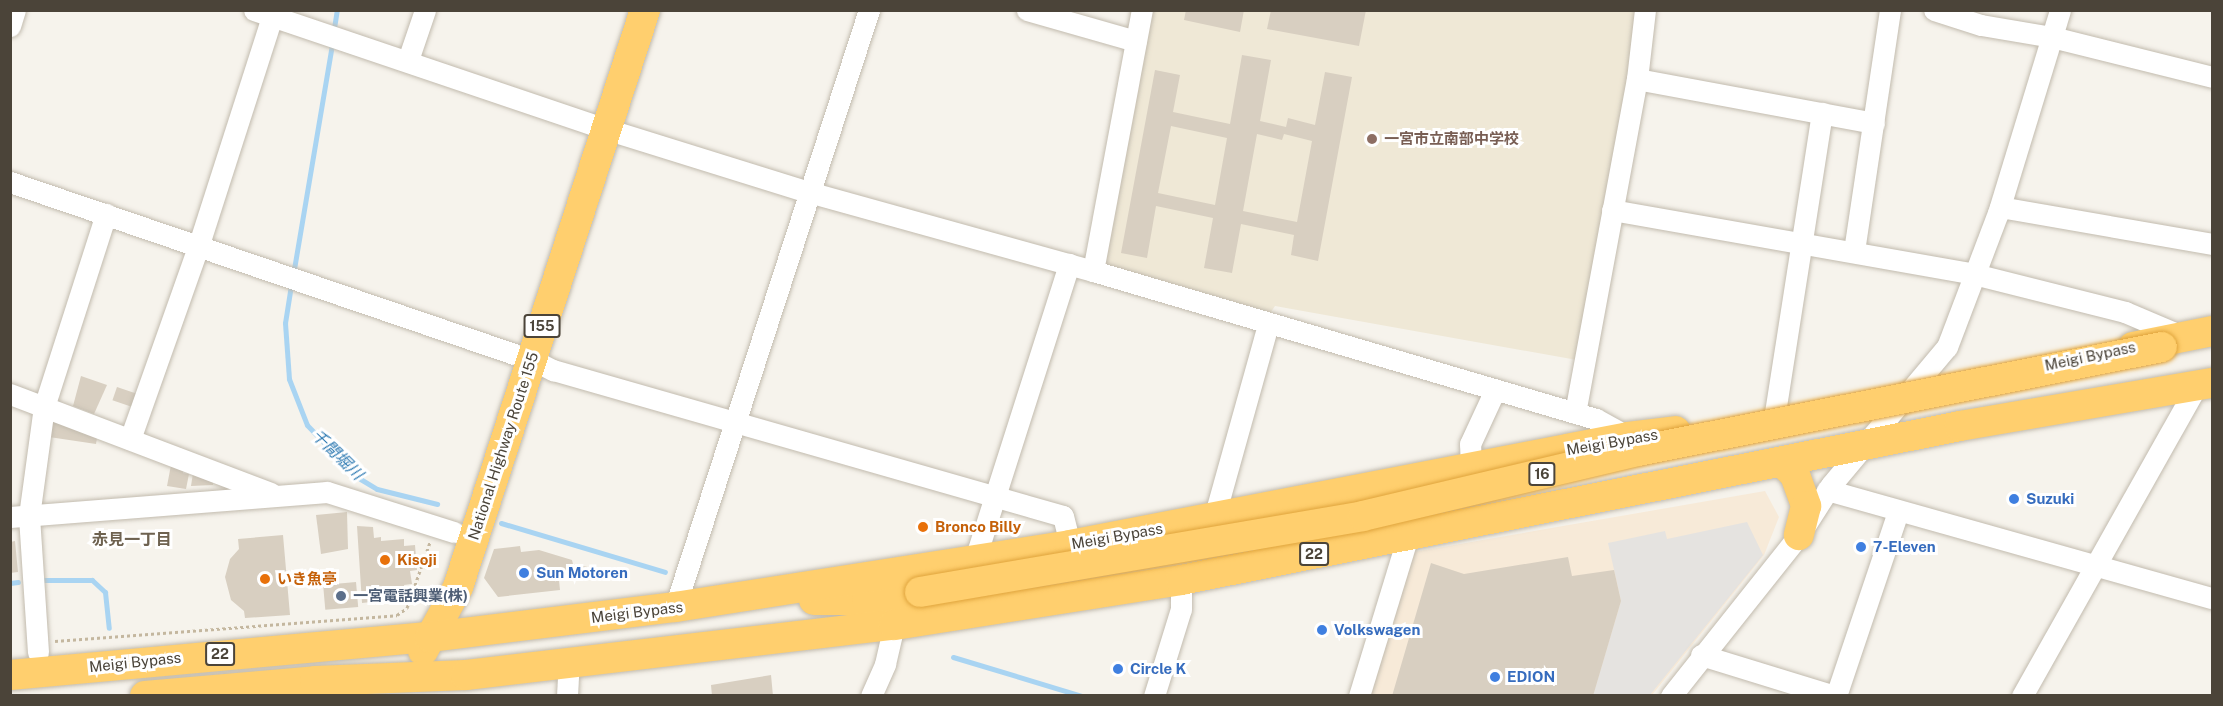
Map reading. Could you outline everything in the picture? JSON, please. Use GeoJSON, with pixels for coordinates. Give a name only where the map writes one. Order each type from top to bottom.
{"type":"FeatureCollection","features":[{"type":"Feature","properties":{"kind":"highway","name":"National Highway Route 155"},"geometry":{"type":"LineString","coordinates":[[598,126],[627,10]]}},
{"type":"Feature","properties":{"kind":"highway","name":"National Highway Route 155"},"geometry":{"type":"LineString","coordinates":[[404,687],[458,586],[522,357],[598,126],[645,10]]}},
{"type":"Feature","properties":{"kind":"highway","name":"Meigi Bypass"},"geometry":{"type":"LineString","coordinates":[[10,675],[181,657],[430,637],[763,594],[1070,545],[1471,470],[1628,437],[1774,419],[2203,334]]}},
{"type":"Feature","properties":{"kind":"highway","name":"16"},"geometry":{"type":"LineString","coordinates":[[763,594],[827,602],[920,592],[1363,516],[1638,451],[2203,334]]}},
{"type":"Feature","properties":{"kind":"highway","name":"National Highway Route 155"},"geometry":{"type":"LineString","coordinates":[[430,637],[445,529],[522,357]]}},
{"type":"Feature","properties":{"kind":"highway","name":"22"},"geometry":{"type":"LineString","coordinates":[[145,696],[315,681],[404,687],[569,663],[894,625],[1181,580],[1782,462],[2205,385]]}},
{"type":"Feature","properties":{"kind":"highway"},"geometry":{"type":"LineString","coordinates":[[1782,462],[1794,475],[1806,506],[1799,535]]}},
{"type":"Feature","properties":{"kind":"highway","name":"22"},"geometry":{"type":"LineString","coordinates":[[29,649],[133,646],[181,657]]}},
{"type":"Feature","properties":{"kind":"highway","name":"22"},"geometry":{"type":"LineString","coordinates":[[286,696],[315,681]]}},
{"type":"Feature","properties":{"kind":"street"},"geometry":{"type":"LineString","coordinates":[[10,26],[15,10]]}},
{"type":"Feature","properties":{"kind":"street"},"geometry":{"type":"LineString","coordinates":[[408,60],[425,10]]}},
{"type":"Feature","properties":{"kind":"street"},"geometry":{"type":"LineString","coordinates":[[675,607],[812,193],[869,10]]}},
{"type":"Feature","properties":{"kind":"street"},"geometry":{"type":"LineString","coordinates":[[1027,10],[1136,41]]}},
{"type":"Feature","properties":{"kind":"street"},"geometry":{"type":"LineString","coordinates":[[1093,271],[1142,10]]}},
{"type":"Feature","properties":{"kind":"street"},"geometry":{"type":"LineString","coordinates":[[1575,413],[1637,79],[1645,10]]}},
{"type":"Feature","properties":{"kind":"street"},"geometry":{"type":"LineString","coordinates":[[1854,251],[1890,10]]}},
{"type":"Feature","properties":{"kind":"street"},"geometry":{"type":"LineString","coordinates":[[1934,10],[1981,25],[2052,37],[2212,77]]}},
{"type":"Feature","properties":{"kind":"street"},"geometry":{"type":"LineString","coordinates":[[1671,696],[1701,655],[1799,535],[1827,490],[1947,347],[2000,207],[2060,10]]}},
{"type":"Feature","properties":{"kind":"street"},"geometry":{"type":"LineString","coordinates":[[129,439],[198,244],[263,13],[408,60],[598,126],[812,193],[1069,264],[1596,419],[1628,437]]}},
{"type":"Feature","properties":{"kind":"street"},"geometry":{"type":"LineString","coordinates":[[1637,79],[1874,123]]}},
{"type":"Feature","properties":{"kind":"street"},"geometry":{"type":"LineString","coordinates":[[1774,419],[1804,241],[1822,113]]}},
{"type":"Feature","properties":{"kind":"street"},"geometry":{"type":"LineString","coordinates":[[10,182],[198,244],[522,357],[553,370],[1063,516],[1070,545]]}},
{"type":"Feature","properties":{"kind":"street"},"geometry":{"type":"LineString","coordinates":[[2000,207],[2212,244]]}},
{"type":"Feature","properties":{"kind":"street"},"geometry":{"type":"LineString","coordinates":[[1612,210],[1804,241],[1974,274],[2203,334]]}},
{"type":"Feature","properties":{"kind":"street"},"geometry":{"type":"LineString","coordinates":[[29,649],[20,516],[44,407],[106,214]]}},
{"type":"Feature","properties":{"kind":"street"},"geometry":{"type":"LineString","coordinates":[[975,559],[993,496],[1069,264]]}},
{"type":"Feature","properties":{"kind":"street"},"geometry":{"type":"LineString","coordinates":[[1214,518],[1268,324]]}},
{"type":"Feature","properties":{"kind":"street"},"geometry":{"type":"LineString","coordinates":[[2022,696],[2096,564],[2205,385]]}},
{"type":"Feature","properties":{"kind":"street"},"geometry":{"type":"LineString","coordinates":[[1471,470],[1470,444],[1495,390]]}},
{"type":"Feature","properties":{"kind":"street"},"geometry":{"type":"LineString","coordinates":[[10,394],[278,496]]}},
{"type":"Feature","properties":{"kind":"street"},"geometry":{"type":"LineString","coordinates":[[1827,490],[1898,512],[2096,564],[2212,598]]}},
{"type":"Feature","properties":{"kind":"street"},"geometry":{"type":"LineString","coordinates":[[20,516],[327,492],[445,529]]}},
{"type":"Feature","properties":{"kind":"street"},"geometry":{"type":"LineString","coordinates":[[1701,655],[1835,696],[1898,512]]}},
{"type":"Feature","properties":{"kind":"street"},"geometry":{"type":"LineString","coordinates":[[1359,696],[1408,536]]}},
{"type":"Feature","properties":{"kind":"street"},"geometry":{"type":"LineString","coordinates":[[1154,696],[1181,609],[1181,580]]}},
{"type":"Feature","properties":{"kind":"street"},"geometry":{"type":"LineString","coordinates":[[871,696],[885,664],[894,625]]}},
{"type":"Feature","properties":{"kind":"street"},"geometry":{"type":"LineString","coordinates":[[567,696],[569,663]]}},
{"type":"Feature","properties":{"kind":"path"},"geometry":{"type":"LineString","coordinates":[[29,649],[397,615],[407,608],[445,529]]}},
{"type":"Feature","properties":{"kind":"shaded area","name":"一宮市立南部中学校"},"geometry":{"type":"Polygon","coordinates":[[[1634,10],[1640,12],[1577,360],[1275,306],[1268,316],[1105,265],[1150,11],[1634,10]]]}},
{"type":"Feature","properties":{"kind":"shaded area"},"geometry":{"type":"Polygon","coordinates":[[[1765,491],[1779,517],[1764,555],[1652,695],[1359,696],[1402,554],[1765,491]]]}},
{"type":"Feature","properties":{"kind":"shaded area"},"geometry":{"type":"Polygon","coordinates":[[[1747,522],[1763,555],[1650,695],[1593,695],[1621,601],[1608,543],[1665,531],[1667,539],[1747,522]]]}},
{"type":"Feature","properties":{"kind":"building"},"geometry":{"type":"Polygon","coordinates":[[[1186,10],[1244,10],[1240,32],[1184,20],[1186,10]]]}},
{"type":"Feature","properties":{"kind":"building"},"geometry":{"type":"Polygon","coordinates":[[[1271,10],[1366,10],[1359,46],[1267,29],[1271,10]]]}},
{"type":"Feature","properties":{"kind":"building"},"geometry":{"type":"Polygon","coordinates":[[[1242,55],[1271,60],[1260,121],[1286,127],[1288,118],[1315,125],[1325,72],[1352,77],[1318,261],[1291,255],[1294,235],[1241,224],[1232,273],[1204,268],[1213,218],[1156,206],[1147,258],[1121,253],[1155,70],[1180,75],[1173,112],[1230,124],[1242,55]],[[1171,126],[1158,193],[1215,205],[1227,138],[1171,126]],[[1257,134],[1243,211],[1297,222],[1312,141],[1284,134],[1282,140],[1257,134]]]}},
{"type":"Feature","properties":{"kind":"building"},"geometry":{"type":"Polygon","coordinates":[[[81,376],[107,385],[94,414],[73,406],[81,376]]]}},
{"type":"Feature","properties":{"kind":"building"},"geometry":{"type":"Polygon","coordinates":[[[117,387],[137,394],[132,407],[112,400],[117,387]]]}},
{"type":"Feature","properties":{"kind":"building"},"geometry":{"type":"Polygon","coordinates":[[[51,418],[98,432],[96,444],[49,437],[51,418]]]}},
{"type":"Feature","properties":{"kind":"building"},"geometry":{"type":"Polygon","coordinates":[[[171,465],[184,467],[183,473],[189,474],[186,489],[167,486],[171,465]]]}},
{"type":"Feature","properties":{"kind":"building"},"geometry":{"type":"Polygon","coordinates":[[[193,473],[213,475],[213,485],[191,486],[193,473]]]}},
{"type":"Feature","properties":{"kind":"building"},"geometry":{"type":"Polygon","coordinates":[[[347,512],[348,549],[321,554],[316,515],[347,512]]]}},
{"type":"Feature","properties":{"kind":"building"},"geometry":{"type":"Polygon","coordinates":[[[357,526],[373,527],[374,538],[381,537],[381,541],[404,539],[404,546],[415,545],[417,570],[410,571],[412,584],[404,585],[406,598],[362,603],[357,526]]]}},
{"type":"Feature","properties":{"kind":"building"},"geometry":{"type":"Polygon","coordinates":[[[283,535],[290,615],[245,618],[244,611],[231,600],[225,577],[230,559],[239,549],[238,539],[283,535]]]}},
{"type":"Feature","properties":{"kind":"building"},"geometry":{"type":"Polygon","coordinates":[[[15,541],[18,572],[10,573],[10,542],[15,541]]]}},
{"type":"Feature","properties":{"kind":"building"},"geometry":{"type":"Polygon","coordinates":[[[520,546],[521,552],[539,550],[572,560],[573,564],[617,573],[604,581],[589,576],[559,580],[560,590],[498,597],[484,578],[494,549],[520,546]]]}},
{"type":"Feature","properties":{"kind":"building"},"geometry":{"type":"Polygon","coordinates":[[[1568,557],[1572,576],[1614,570],[1621,601],[1593,696],[1392,696],[1431,563],[1464,574],[1568,557]]]}},
{"type":"Feature","properties":{"kind":"building"},"geometry":{"type":"Polygon","coordinates":[[[356,582],[358,607],[325,610],[323,585],[356,582]]]}},
{"type":"Feature","properties":{"kind":"building"},"geometry":{"type":"Polygon","coordinates":[[[771,675],[773,696],[712,696],[711,685],[771,675]]]}},
{"type":"Feature","properties":{"kind":"waterway","name":"千間堀川"},"geometry":{"type":"LineString","coordinates":[[334,28],[337,10]]}},
{"type":"Feature","properties":{"kind":"waterway","name":"千間堀川"},"geometry":{"type":"LineString","coordinates":[[294,269],[332,45]]}},
{"type":"Feature","properties":{"kind":"waterway","name":"千間堀川"},"geometry":{"type":"LineString","coordinates":[[291,285],[285,323],[289,379],[307,425],[357,477],[377,489],[437,504]]}},
{"type":"Feature","properties":{"kind":"waterway","name":"千間堀川"},"geometry":{"type":"LineString","coordinates":[[501,523],[665,572]]}},
{"type":"Feature","properties":{"kind":"waterway"},"geometry":{"type":"LineString","coordinates":[[40,580],[92,580],[105,592],[109,628]]}},
{"type":"Feature","properties":{"kind":"waterway"},"geometry":{"type":"LineString","coordinates":[[10,583],[18,582]]}},
{"type":"Feature","properties":{"kind":"waterway","name":"千間堀川"},"geometry":{"type":"LineString","coordinates":[[953,657],[1082,696]]}},
{"type":"Feature","properties":{"kind":"place","name":"一宮市立南部中学校"},"geometry":{"type":"Point","coordinates":[1372,139]}},
{"type":"Feature","properties":{"kind":"place","name":"Suzuki"},"geometry":{"type":"Point","coordinates":[2014,499]}},
{"type":"Feature","properties":{"kind":"place","name":"Bronco Billy"},"geometry":{"type":"Point","coordinates":[923,527]}},
{"type":"Feature","properties":{"kind":"place","name":"7-Eleven"},"geometry":{"type":"Point","coordinates":[1861,547]}},
{"type":"Feature","properties":{"kind":"place","name":"Kisoji"},"geometry":{"type":"Point","coordinates":[385,560]}},
{"type":"Feature","properties":{"kind":"place","name":"Sun Motoren"},"geometry":{"type":"Point","coordinates":[524,573]}},
{"type":"Feature","properties":{"kind":"place","name":"いき魚亭"},"geometry":{"type":"Point","coordinates":[265,579]}},
{"type":"Feature","properties":{"kind":"place","name":"一宮電話興業(株)"},"geometry":{"type":"Point","coordinates":[341,596]}},
{"type":"Feature","properties":{"kind":"place","name":"Volkswagen"},"geometry":{"type":"Point","coordinates":[1322,630]}},
{"type":"Feature","properties":{"kind":"place","name":"Circle K"},"geometry":{"type":"Point","coordinates":[1118,669]}},
{"type":"Feature","properties":{"kind":"place","name":"EDION"},"geometry":{"type":"Point","coordinates":[1495,677]}},
{"type":"Feature","properties":{"kind":"district","name":"赤見一丁目"},"geometry":{"type":"Point","coordinates":[132,540]}}]}
